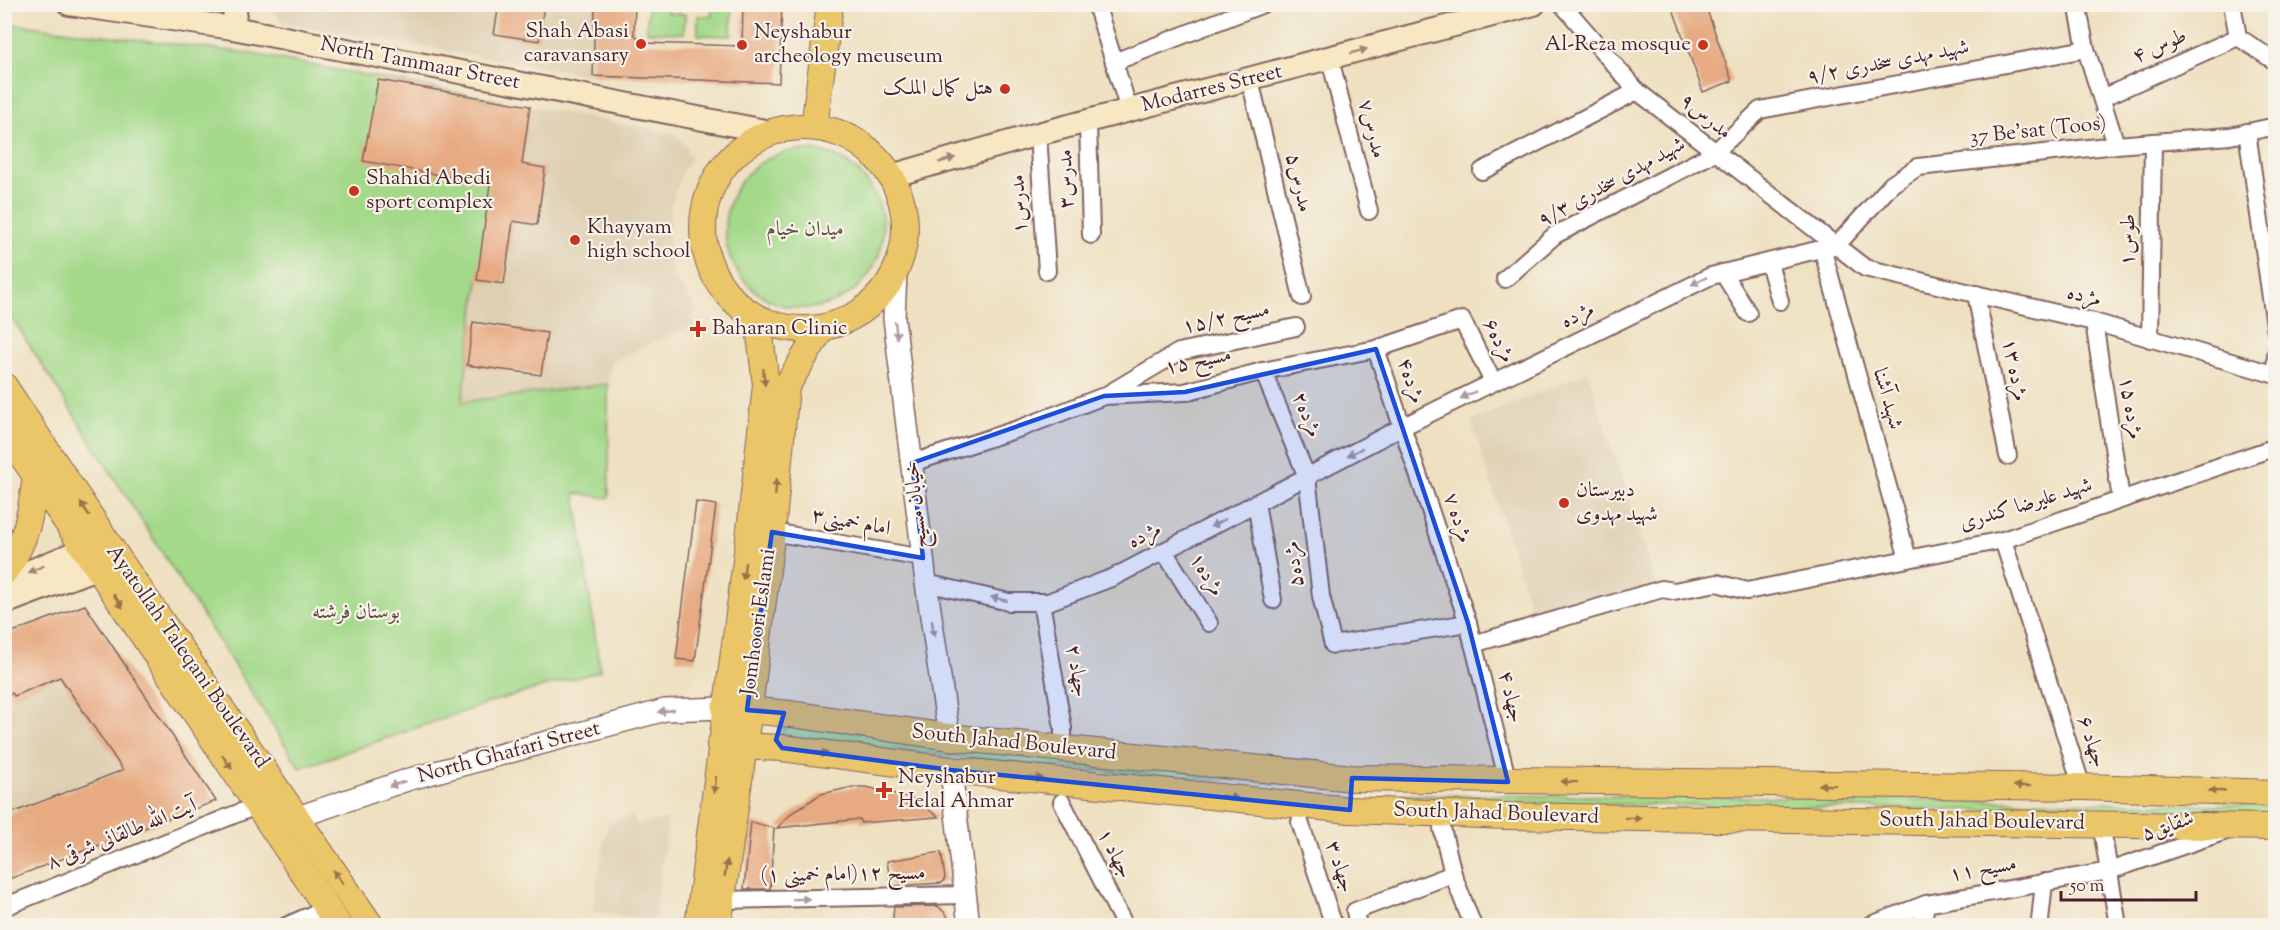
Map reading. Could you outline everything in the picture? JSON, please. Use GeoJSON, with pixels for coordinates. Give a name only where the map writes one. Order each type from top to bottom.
{"type":"FeatureCollection","features":[{"type":"Feature","properties":{"kind":"main road","name":"North Tammaar Street"},"geometry":{"type":"LineString","coordinates":[[69,4],[233,28],[770,132]]}},
{"type":"Feature","properties":{"kind":"main road"},"geometry":{"type":"LineString","coordinates":[[233,28],[236,4]]}},
{"type":"Feature","properties":{"kind":"main road"},"geometry":{"type":"LineString","coordinates":[[814,127],[830,4]]}},
{"type":"Feature","properties":{"kind":"main road","name":"Modarres Street"},"geometry":{"type":"LineString","coordinates":[[891,176],[1038,134],[1330,59],[1495,10],[1534,4]]}},
{"type":"Feature","properties":{"kind":"main road"},"geometry":{"type":"LineString","coordinates":[[792,126],[814,127],[844,135],[853,140],[871,152],[891,176],[903,207],[905,240],[896,272],[878,298],[852,318],[822,328],[790,329],[758,319],[730,299],[711,271],[702,238],[704,204],[717,173],[740,148],[770,132],[792,126]]}},
{"type":"Feature","properties":{"kind":"main road","name":"Jomhoori Eslami"},"geometry":{"type":"LineString","coordinates":[[718,926],[750,530],[766,385],[758,319]]}},
{"type":"Feature","properties":{"kind":"main road","name":"Jomhoori Eslami"},"geometry":{"type":"LineString","coordinates":[[736,709],[772,532],[786,387],[822,328]]}},
{"type":"Feature","properties":{"kind":"main road","name":"Ayatollah Taleqani Boulevard"},"geometry":{"type":"LineString","coordinates":[[4,386],[101,554],[256,806],[333,917]]}},
{"type":"Feature","properties":{"kind":"main road","name":"Ayatollah Taleqani Boulevard"},"geometry":{"type":"LineString","coordinates":[[4,429],[36,476],[101,554],[298,817],[371,926]]}},
{"type":"Feature","properties":{"kind":"main road"},"geometry":{"type":"LineString","coordinates":[[4,572],[18,554],[27,532],[36,476]]}},
{"type":"Feature","properties":{"kind":"main road"},"geometry":{"type":"LineString","coordinates":[[4,582],[101,554]]}},
{"type":"Feature","properties":{"kind":"main road"},"geometry":{"type":"LineString","coordinates":[[4,603],[101,554]]}},
{"type":"Feature","properties":{"kind":"main road","name":"South Jahad Boulevard"},"geometry":{"type":"LineString","coordinates":[[736,709],[791,714],[949,737],[1352,778],[1508,782],[2082,787],[2276,793]]}},
{"type":"Feature","properties":{"kind":"main road"},"geometry":{"type":"LineString","coordinates":[[782,748],[776,740],[776,731],[781,720],[791,714]]}},
{"type":"Feature","properties":{"kind":"main road","name":"Jomhoori Eslami"},"geometry":{"type":"LineString","coordinates":[[698,926],[732,746]]}},
{"type":"Feature","properties":{"kind":"main road","name":"South Jahad Boulevard"},"geometry":{"type":"LineString","coordinates":[[732,746],[782,748],[951,770],[1350,810],[1507,816],[2276,827]]}},
{"type":"Feature","properties":{"kind":"main road"},"geometry":{"type":"LineString","coordinates":[[1350,810],[1352,778]]}},
{"type":"Feature","properties":{"kind":"street"},"geometry":{"type":"LineString","coordinates":[[1114,62],[1263,4]]}},
{"type":"Feature","properties":{"kind":"street","name":"مدرس۹"},"geometry":{"type":"LineString","coordinates":[[1562,4],[1637,92],[1830,248]]}},
{"type":"Feature","properties":{"kind":"street"},"geometry":{"type":"LineString","coordinates":[[2077,4],[2086,49],[2116,145]]}},
{"type":"Feature","properties":{"kind":"street"},"geometry":{"type":"LineString","coordinates":[[2232,4],[2238,37],[2276,62]]}},
{"type":"Feature","properties":{"kind":"street"},"geometry":{"type":"LineString","coordinates":[[1098,6],[1129,110]]}},
{"type":"Feature","properties":{"kind":"street","name":"طوس ۴"},"geometry":{"type":"LineString","coordinates":[[2102,98],[2238,37]]}},
{"type":"Feature","properties":{"kind":"street","name":"شهید مهدی سخدری ۹/۲"},"geometry":{"type":"LineString","coordinates":[[1714,153],[1760,110],[2086,49]]}},
{"type":"Feature","properties":{"kind":"street","name":"مدرس۷"},"geometry":{"type":"LineString","coordinates":[[1330,59],[1369,211]]}},
{"type":"Feature","properties":{"kind":"street","name":"مدرس۵"},"geometry":{"type":"LineString","coordinates":[[1250,80],[1302,297]]}},
{"type":"Feature","properties":{"kind":"street"},"geometry":{"type":"LineString","coordinates":[[1482,171],[1637,92]]}},
{"type":"Feature","properties":{"kind":"street","name":"مدرس۳"},"geometry":{"type":"LineString","coordinates":[[1088,122],[1091,235]]}},
{"type":"Feature","properties":{"kind":"street","name":"37 Be'sat (Toos)"},"geometry":{"type":"LineString","coordinates":[[1830,248],[1892,184],[1918,167],[2247,132],[2276,126]]}},
{"type":"Feature","properties":{"kind":"street"},"geometry":{"type":"LineString","coordinates":[[2247,132],[2276,332]]}},
{"type":"Feature","properties":{"kind":"street","name":"مدرس۱"},"geometry":{"type":"LineString","coordinates":[[1038,134],[1047,271]]}},
{"type":"Feature","properties":{"kind":"street","name":"طوس۱"},"geometry":{"type":"LineString","coordinates":[[2150,339],[2153,142]]}},
{"type":"Feature","properties":{"kind":"street","name":"شهید مهدی سخدری ۹/۳"},"geometry":{"type":"LineString","coordinates":[[1505,279],[1555,236],[1714,153]]}},
{"type":"Feature","properties":{"kind":"street","name":"مژده"},"geometry":{"type":"LineString","coordinates":[[926,583],[1009,602],[1048,602],[1114,577],[1402,427],[1711,276],[1830,248],[1865,268],[2094,322],[2275,375]]}},
{"type":"Feature","properties":{"kind":"street","name":"شهبد آشنا"},"geometry":{"type":"LineString","coordinates":[[1830,248],[1908,559]]}},
{"type":"Feature","properties":{"kind":"street"},"geometry":{"type":"LineString","coordinates":[[1769,263],[1780,301]]}},
{"type":"Feature","properties":{"kind":"street","name":"خیابان مسیح"},"geometry":{"type":"LineString","coordinates":[[896,272],[894,318],[926,583],[949,737]]}},
{"type":"Feature","properties":{"kind":"street"},"geometry":{"type":"LineString","coordinates":[[1723,273],[1748,313]]}},
{"type":"Feature","properties":{"kind":"street","name":"مژده ۱۳"},"geometry":{"type":"LineString","coordinates":[[1976,294],[2008,456]]}},
{"type":"Feature","properties":{"kind":"street","name":"مسیح ۱۵"},"geometry":{"type":"LineString","coordinates":[[912,464],[1022,428],[1104,396],[1185,392],[1263,370],[1376,349],[1462,320]]}},
{"type":"Feature","properties":{"kind":"street","name":"مژده۶"},"geometry":{"type":"LineString","coordinates":[[1462,320],[1493,382]]}},
{"type":"Feature","properties":{"kind":"street","name":"مژده ۱۵"},"geometry":{"type":"LineString","coordinates":[[2094,322],[2121,499]]}},
{"type":"Feature","properties":{"kind":"street","name":"مسیح ۱۵/۲"},"geometry":{"type":"LineString","coordinates":[[1104,396],[1179,352],[1296,327]]}},
{"type":"Feature","properties":{"kind":"street","name":"مژده۴"},"geometry":{"type":"LineString","coordinates":[[1376,349],[1402,427]]}},
{"type":"Feature","properties":{"kind":"street"},"geometry":{"type":"LineString","coordinates":[[2275,375],[2276,354]]}},
{"type":"Feature","properties":{"kind":"street","name":"مژده۲"},"geometry":{"type":"LineString","coordinates":[[1263,370],[1307,477]]}},
{"type":"Feature","properties":{"kind":"street","name":"مژده ۷"},"geometry":{"type":"LineString","coordinates":[[1402,427],[1468,623]]}},
{"type":"Feature","properties":{"kind":"street","name":"شهید علیرضا کندری"},"geometry":{"type":"LineString","coordinates":[[1473,644],[1662,589],[1674,591],[1717,583],[1747,591],[2003,540],[2276,447]]}},
{"type":"Feature","properties":{"kind":"street","name":"مژده۵"},"geometry":{"type":"LineString","coordinates":[[1307,477],[1321,597],[1333,645],[1468,623]]}},
{"type":"Feature","properties":{"kind":"street"},"geometry":{"type":"LineString","coordinates":[[1256,503],[1273,600]]}},
{"type":"Feature","properties":{"kind":"street","name":"امام خمینی۳"},"geometry":{"type":"LineString","coordinates":[[772,532],[923,558]]}},
{"type":"Feature","properties":{"kind":"street","name":"جهاد ۶"},"geometry":{"type":"LineString","coordinates":[[2003,540],[2082,787]]}},
{"type":"Feature","properties":{"kind":"street","name":"مژده۱"},"geometry":{"type":"LineString","coordinates":[[1164,551],[1209,623]]}},
{"type":"Feature","properties":{"kind":"street","name":"جهاد ۲"},"geometry":{"type":"LineString","coordinates":[[1041,602],[1063,728],[1062,749]]}},
{"type":"Feature","properties":{"kind":"street","name":"جهاد ۴"},"geometry":{"type":"LineString","coordinates":[[1468,623],[1508,782]]}},
{"type":"Feature","properties":{"kind":"street","name":"North Ghafari Street"},"geometry":{"type":"LineString","coordinates":[[298,817],[410,779],[665,710],[736,709]]}},
{"type":"Feature","properties":{"kind":"street"},"geometry":{"type":"LineString","coordinates":[[951,770],[969,926]]}},
{"type":"Feature","properties":{"kind":"street","name":"جهاد ۱"},"geometry":{"type":"LineString","coordinates":[[1062,802],[1125,926]]}},
{"type":"Feature","properties":{"kind":"street","name":"آیت الله طالقانی شرقی ۸"},"geometry":{"type":"LineString","coordinates":[[4,907],[256,806]]}},
{"type":"Feature","properties":{"kind":"street","name":"جهاد ۳"},"geometry":{"type":"LineString","coordinates":[[1300,822],[1334,926]]}},
{"type":"Feature","properties":{"kind":"street"},"geometry":{"type":"LineString","coordinates":[[2101,823],[2118,926]]}},
{"type":"Feature","properties":{"kind":"street","name":"شقایق۵"},"geometry":{"type":"LineString","coordinates":[[2109,871],[2241,826]]}},
{"type":"Feature","properties":{"kind":"street"},"geometry":{"type":"LineString","coordinates":[[1442,828],[1453,874],[1473,926]]}},
{"type":"Feature","properties":{"kind":"street","name":"مسیح ۱۱"},"geometry":{"type":"LineString","coordinates":[[1868,926],[1926,904],[2109,871]]}},
{"type":"Feature","properties":{"kind":"street"},"geometry":{"type":"LineString","coordinates":[[1358,926],[1355,911],[1453,874]]}},
{"type":"Feature","properties":{"kind":"street"},"geometry":{"type":"LineString","coordinates":[[2040,921],[2044,882]]}},
{"type":"Feature","properties":{"kind":"street","name":"مسیح ۱۲(امام خمینی ۱)"},"geometry":{"type":"LineString","coordinates":[[721,900],[965,896]]}},
{"type":"Feature","properties":{"kind":"street"},"geometry":{"type":"LineString","coordinates":[[1922,926],[1926,904]]}},
{"type":"Feature","properties":{"kind":"street"},"geometry":{"type":"LineString","coordinates":[[286,926],[333,917]]}},
{"type":"Feature","properties":{"kind":"highlighted area"},"geometry":{"type":"Polygon","coordinates":[[[1376,349],[1468,623],[1508,782],[1352,778],[1350,810],[951,770],[782,748],[776,740],[784,713],[747,710],[772,532],[923,558],[912,463],[1104,396],[1185,392],[1376,349]]]}},
{"type":"Feature","properties":{"kind":"shaded area"},"geometry":{"type":"Polygon","coordinates":[[[269,5],[595,5],[593,76],[284,23],[269,5]]]}},
{"type":"Feature","properties":{"kind":"shaded area","name":"Khayyam high school"},"geometry":{"type":"Polygon","coordinates":[[[502,101],[673,133],[688,148],[685,151],[692,157],[683,171],[670,208],[669,252],[672,273],[697,311],[690,318],[694,325],[612,361],[608,384],[462,402],[502,101]]]}},
{"type":"Feature","properties":{"kind":"shaded area","name":"دبیرستان شهید مهدوی"},"geometry":{"type":"Polygon","coordinates":[[[1588,372],[1656,585],[1533,615],[1471,421],[1588,372]]]}},
{"type":"Feature","properties":{"kind":"shaded area"},"geometry":{"type":"Polygon","coordinates":[[[85,605],[216,801],[5,881],[5,635],[85,605]]]}},
{"type":"Feature","properties":{"kind":"shaded area"},"geometry":{"type":"Polygon","coordinates":[[[634,817],[637,825],[668,819],[654,920],[592,911],[608,822],[634,817]]]}},
{"type":"Feature","properties":{"kind":"green space"},"geometry":{"type":"Polygon","coordinates":[[[648,5],[668,5],[667,13],[685,14],[684,33],[647,32],[648,5]]]}},
{"type":"Feature","properties":{"kind":"green space"},"geometry":{"type":"Polygon","coordinates":[[[712,5],[732,5],[731,36],[698,35],[698,16],[712,16],[712,5]]]}},
{"type":"Feature","properties":{"kind":"green space","name":"بوستان فرشته"},"geometry":{"type":"Polygon","coordinates":[[[5,23],[247,53],[502,101],[462,402],[608,384],[609,498],[575,493],[600,671],[494,701],[300,768],[5,307],[5,23]]]}},
{"type":"Feature","properties":{"kind":"green space","name":"میدان خیام"},"geometry":{"type":"Polygon","coordinates":[[[804,150],[819,151],[834,156],[848,163],[860,173],[870,185],[877,199],[882,214],[882,244],[877,259],[870,273],[860,285],[848,295],[834,302],[819,307],[804,308],[789,307],[774,302],[760,295],[748,285],[738,273],[731,259],[726,244],[725,229],[726,214],[731,199],[738,185],[748,173],[760,163],[774,156],[789,151],[804,150]]]}},
{"type":"Feature","properties":{"kind":"green space"},"geometry":{"type":"Polygon","coordinates":[[[797,724],[1336,788],[1082,770],[779,738],[783,730],[797,724]]]}},
{"type":"Feature","properties":{"kind":"green space"},"geometry":{"type":"Polygon","coordinates":[[[1389,795],[1777,797],[2275,806],[2276,814],[1523,803],[1389,795]]]}},
{"type":"Feature","properties":{"kind":"building"},"geometry":{"type":"Polygon","coordinates":[[[499,4],[544,4],[539,41],[494,34],[499,4]]]}},
{"type":"Feature","properties":{"kind":"building","name":"Shah Abasi caravansary"},"geometry":{"type":"Polygon","coordinates":[[[595,4],[635,4],[634,34],[643,43],[742,46],[743,4],[782,4],[779,83],[593,76],[595,4]]]}},
{"type":"Feature","properties":{"kind":"building","name":"Al-Reza mosque"},"geometry":{"type":"Polygon","coordinates":[[[1686,4],[1705,4],[1732,81],[1703,92],[1673,9],[1686,4]]]}},
{"type":"Feature","properties":{"kind":"building"},"geometry":{"type":"Polygon","coordinates":[[[378,80],[530,106],[522,164],[545,168],[537,225],[513,221],[504,284],[477,280],[490,184],[363,161],[378,80]]]}},
{"type":"Feature","properties":{"kind":"building"},"geometry":{"type":"Polygon","coordinates":[[[473,322],[547,333],[541,375],[467,365],[473,322]]]}},
{"type":"Feature","properties":{"kind":"building"},"geometry":{"type":"Polygon","coordinates":[[[696,502],[716,505],[695,661],[676,659],[696,502]]]}},
{"type":"Feature","properties":{"kind":"building"},"geometry":{"type":"Polygon","coordinates":[[[85,605],[216,801],[4,881],[4,816],[123,770],[60,677],[14,696],[12,693],[4,696],[4,635],[85,605]]]}},
{"type":"Feature","properties":{"kind":"building"},"geometry":{"type":"Polygon","coordinates":[[[853,787],[866,787],[912,798],[939,817],[861,823],[860,819],[777,828],[793,812],[821,794],[853,787]]]}},
{"type":"Feature","properties":{"kind":"building"},"geometry":{"type":"Polygon","coordinates":[[[751,822],[774,828],[770,889],[744,889],[751,822]]]}},
{"type":"Feature","properties":{"kind":"building"},"geometry":{"type":"Polygon","coordinates":[[[941,852],[945,878],[942,883],[891,886],[887,861],[941,852]]]}},
{"type":"Feature","properties":{"kind":"building"},"geometry":{"type":"Polygon","coordinates":[[[938,906],[947,915],[948,926],[892,926],[894,907],[938,906]]]}},
{"type":"Feature","properties":{"kind":"place","name":"Shah Abasi caravansary"},"geometry":{"type":"Point","coordinates":[641,44]}},
{"type":"Feature","properties":{"kind":"place","name":"Neyshabur archeology meuseum"},"geometry":{"type":"Point","coordinates":[742,45]}},
{"type":"Feature","properties":{"kind":"place","name":"Al-Reza mosque"},"geometry":{"type":"Point","coordinates":[1703,45]}},
{"type":"Feature","properties":{"kind":"place","name":"هتل کمال الملک"},"geometry":{"type":"Point","coordinates":[1005,89]}},
{"type":"Feature","properties":{"kind":"place","name":"Shahid Abedi sport complex"},"geometry":{"type":"Point","coordinates":[354,191]}},
{"type":"Feature","properties":{"kind":"place","name":"Khayyam high school"},"geometry":{"type":"Point","coordinates":[575,240]}},
{"type":"Feature","properties":{"kind":"place","name":"Baharan Clinic"},"geometry":{"type":"Point","coordinates":[698,329]}},
{"type":"Feature","properties":{"kind":"place","name":"دبیرستان شهید مهدوی"},"geometry":{"type":"Point","coordinates":[1564,503]}},
{"type":"Feature","properties":{"kind":"place","name":"Neyshabur Helal Ahmar"},"geometry":{"type":"Point","coordinates":[884,790]}}]}
